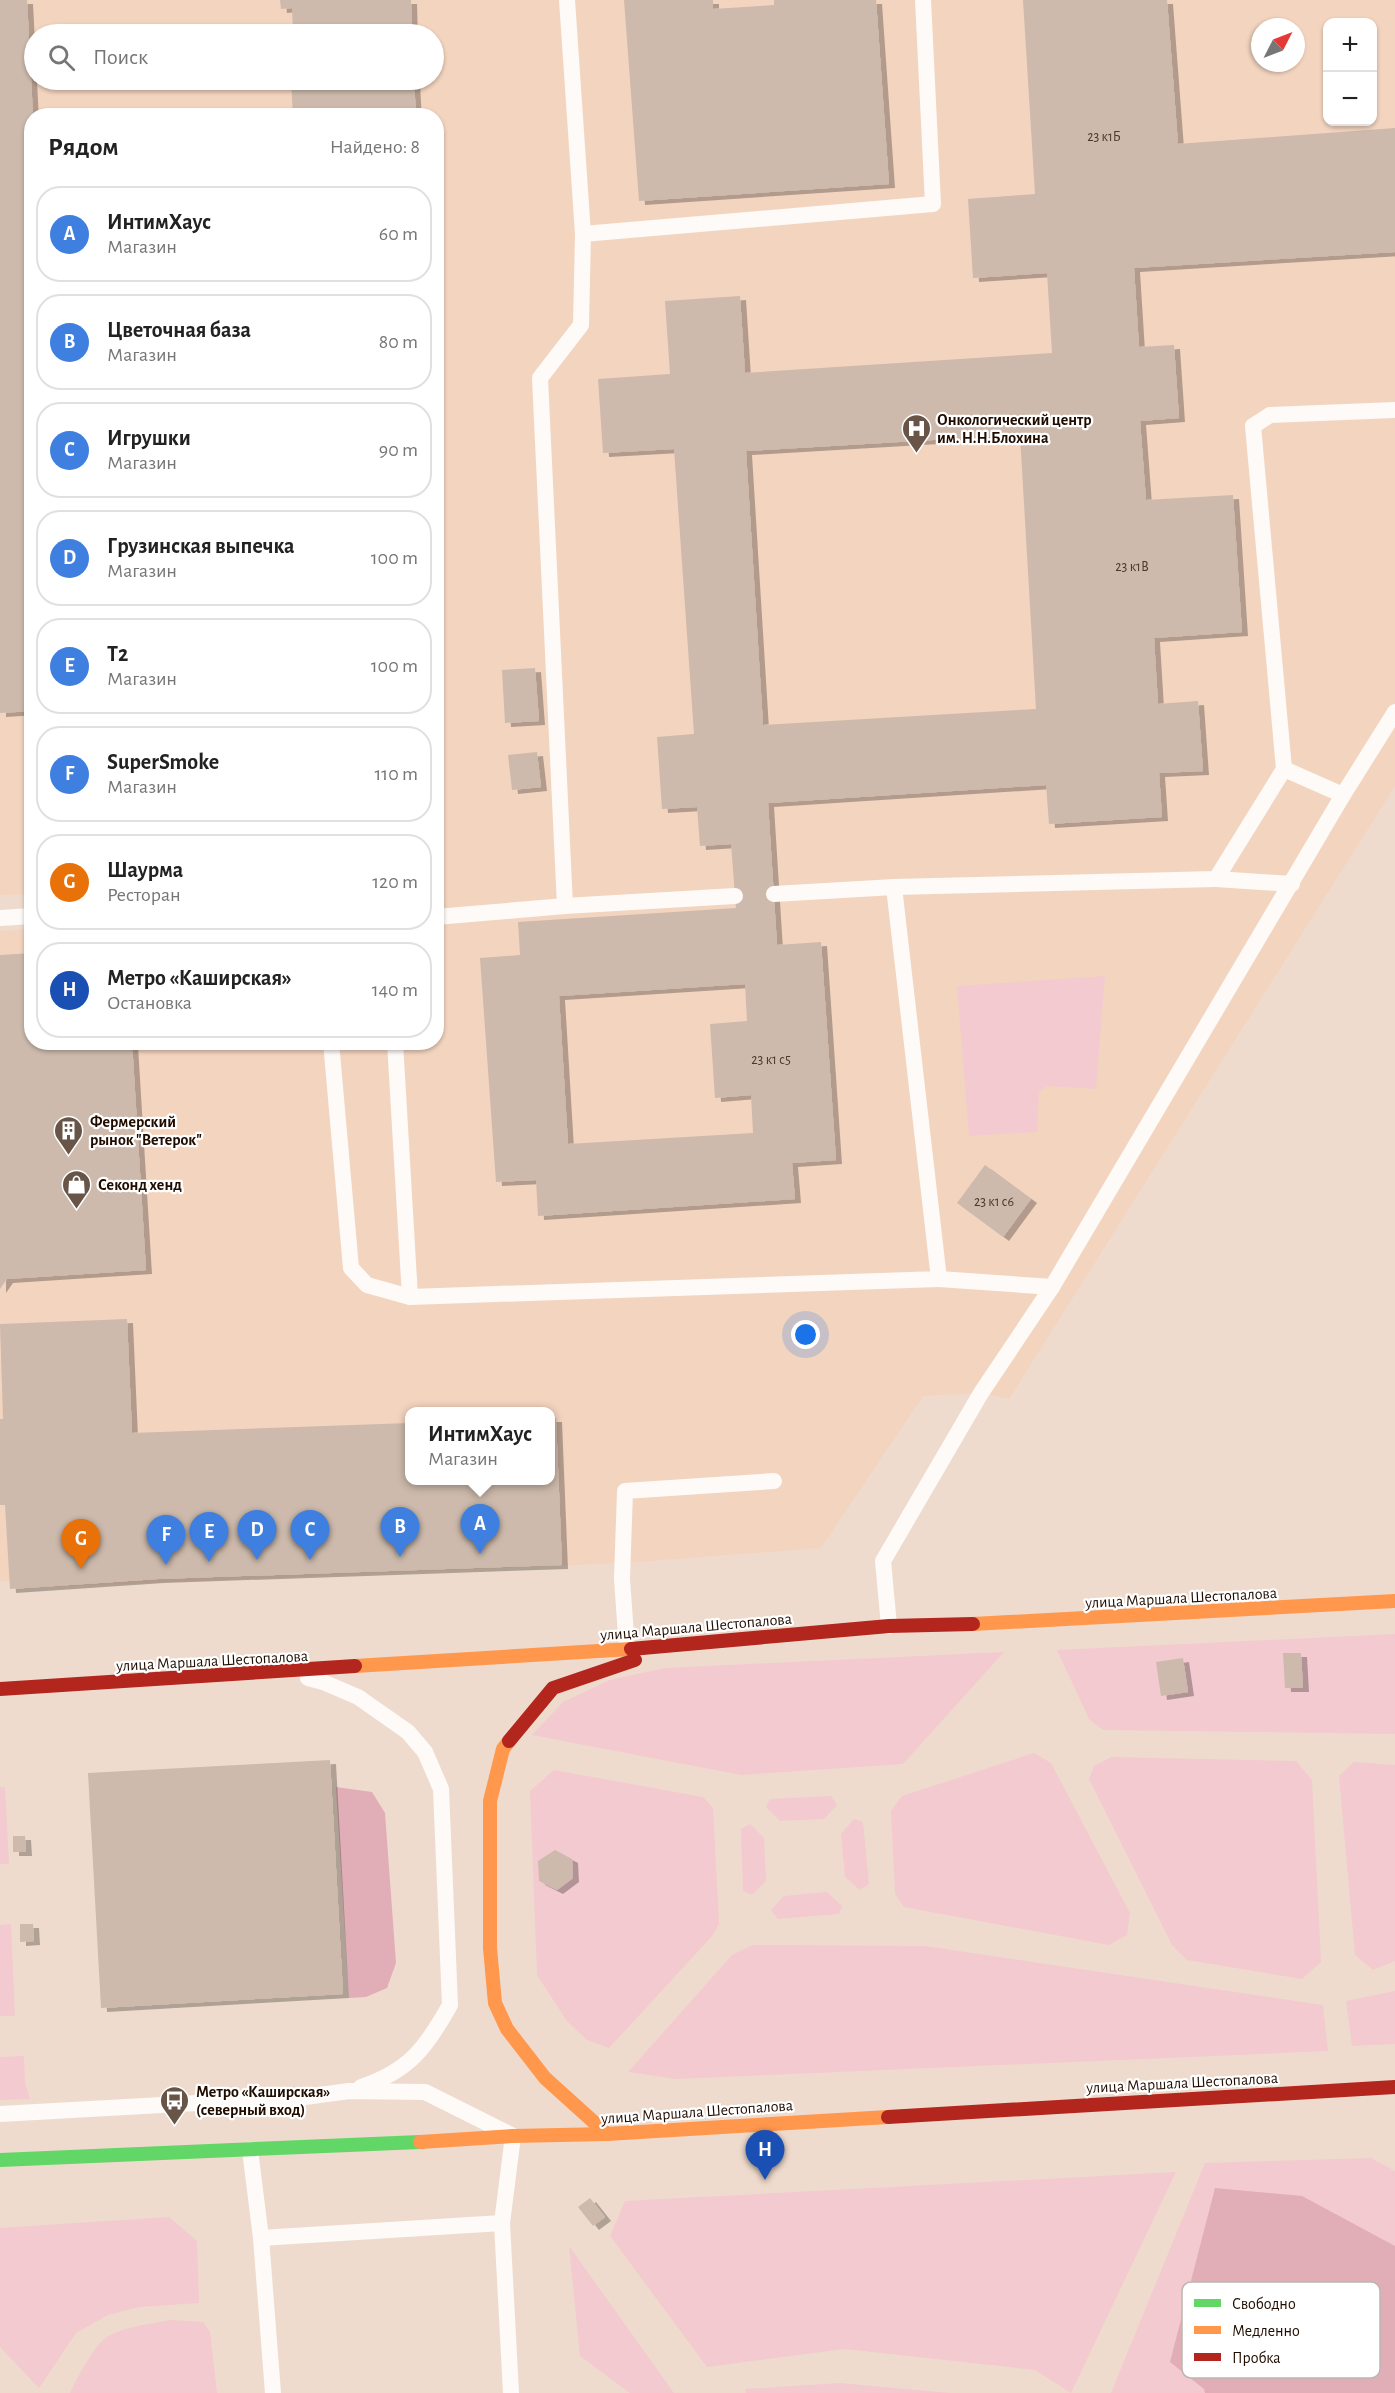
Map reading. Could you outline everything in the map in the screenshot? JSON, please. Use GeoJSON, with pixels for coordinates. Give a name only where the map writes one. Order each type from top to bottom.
{"type":"FeatureCollection","features":[{"type":"Feature","properties":{"kind":"main road","name":"улица Маршала Шестопалова"},"geometry":{"type":"LineString","coordinates":[[0,1689],[627,1649],[889,1626],[1030,1622],[1395,1602]]}},
{"type":"Feature","properties":{"kind":"main road"},"geometry":{"type":"LineString","coordinates":[[607,2134],[539,2071],[507,2029],[495,2003],[490,1948],[490,1801],[503,1749],[553,1688],[679,1645]]}},
{"type":"Feature","properties":{"kind":"main road","name":"улица Маршала Шестопалова"},"geometry":{"type":"LineString","coordinates":[[0,2160],[513,2136],[607,2134],[1395,2087]]}},
{"type":"Feature","properties":{"kind":"lane"},"geometry":{"type":"LineString","coordinates":[[565,906],[540,378],[581,325],[583,234],[567,0]]}},
{"type":"Feature","properties":{"kind":"lane"},"geometry":{"type":"LineString","coordinates":[[583,234],[933,204],[923,0]]}},
{"type":"Feature","properties":{"kind":"lane"},"geometry":{"type":"LineString","coordinates":[[1216,879],[1284,769],[1253,426],[1270,415],[1395,410]]}},
{"type":"Feature","properties":{"kind":"lane"},"geometry":{"type":"LineString","coordinates":[[889,1626],[884,1561],[981,1393],[1052,1287],[1343,795],[1395,712]]}},
{"type":"Feature","properties":{"kind":"lane"},"geometry":{"type":"LineString","coordinates":[[1284,769],[1343,795]]}},
{"type":"Feature","properties":{"kind":"lane"},"geometry":{"type":"LineString","coordinates":[[774,894],[894,887],[1216,879],[1292,884]]}},
{"type":"Feature","properties":{"kind":"lane"},"geometry":{"type":"LineString","coordinates":[[894,887],[939,1279]]}},
{"type":"Feature","properties":{"kind":"lane"},"geometry":{"type":"LineString","coordinates":[[444,916],[565,906],[735,896]]}},
{"type":"Feature","properties":{"kind":"lane"},"geometry":{"type":"LineString","coordinates":[[0,918],[24,916]]}},
{"type":"Feature","properties":{"kind":"lane"},"geometry":{"type":"LineString","coordinates":[[332,1050],[351,1268],[367,1285],[410,1297],[939,1279],[1052,1287]]}},
{"type":"Feature","properties":{"kind":"lane"},"geometry":{"type":"LineString","coordinates":[[395,1050],[410,1297]]}},
{"type":"Feature","properties":{"kind":"lane"},"geometry":{"type":"LineString","coordinates":[[627,1649],[622,1580],[625,1491],[774,1481]]}},
{"type":"Feature","properties":{"kind":"lane"},"geometry":{"type":"LineString","coordinates":[[286,1672],[324,1682],[358,1698],[408,1732],[425,1752],[441,1789],[450,2005],[432,2037],[413,2059],[384,2080],[349,2091]]}},
{"type":"Feature","properties":{"kind":"lane"},"geometry":{"type":"LineString","coordinates":[[0,2114],[305,2097],[349,2091],[425,2092],[513,2136],[502,2223],[511,2393]]}},
{"type":"Feature","properties":{"kind":"lane"},"geometry":{"type":"LineString","coordinates":[[250,2150],[261,2238],[273,2393]]}},
{"type":"Feature","properties":{"kind":"lane"},"geometry":{"type":"LineString","coordinates":[[261,2238],[502,2223]]}},
{"type":"Feature","properties":{"kind":"shaded area","name":"Онкологический центр им. Н.Н.Блохина"},"geometry":{"type":"Polygon","coordinates":[[[0,0],[1395,0],[1395,786],[1009,1399],[981,1393],[923,1396],[821,1548],[622,1563],[10,1589],[10,1581],[0,1581],[0,931],[24,929],[24,1050],[444,1050],[444,108],[24,108],[24,894],[0,895],[0,0]]]}},
{"type":"Feature","properties":{"kind":"shaded area"},"geometry":{"type":"Polygon","coordinates":[[[1105,976],[1096,1089],[1047,1086],[1039,1093],[1037,1132],[969,1136],[957,986],[1105,976]]]}},
{"type":"Feature","properties":{"kind":"shaded area"},"geometry":{"type":"Polygon","coordinates":[[[1395,1634],[1395,1734],[1103,1730],[1089,1719],[1057,1650],[1395,1634]]]}},
{"type":"Feature","properties":{"kind":"shaded area"},"geometry":{"type":"Polygon","coordinates":[[[1004,1652],[903,1764],[741,1775],[532,1735],[563,1702],[610,1680],[665,1668],[1004,1652]]]}},
{"type":"Feature","properties":{"kind":"shaded area"},"geometry":{"type":"Polygon","coordinates":[[[1034,1753],[1051,1763],[1130,1913],[1127,1935],[1109,1945],[904,1907],[895,1894],[891,1811],[902,1796],[1034,1753]]]}},
{"type":"Feature","properties":{"kind":"shaded area"},"geometry":{"type":"Polygon","coordinates":[[[1111,1757],[1296,1761],[1312,1780],[1321,1962],[1302,1979],[1187,1960],[1172,1945],[1089,1779],[1094,1766],[1111,1757]]]}},
{"type":"Feature","properties":{"kind":"shaded area"},"geometry":{"type":"Polygon","coordinates":[[[1354,1762],[1395,1765],[1395,1961],[1373,1970],[1355,1955],[1339,1776],[1354,1762]]]}},
{"type":"Feature","properties":{"kind":"shaded area"},"geometry":{"type":"Polygon","coordinates":[[[554,1770],[703,1797],[713,1808],[719,1924],[713,1935],[609,2048],[587,2040],[567,2021],[537,1975],[530,1791],[554,1770]]]}},
{"type":"Feature","properties":{"kind":"shaded area"},"geometry":{"type":"Polygon","coordinates":[[[0,1787],[5,1787],[9,1864],[0,1864],[0,1787]]]}},
{"type":"Feature","properties":{"kind":"shaded area"},"geometry":{"type":"Polygon","coordinates":[[[336,1787],[372,1792],[385,1813],[396,1963],[387,1988],[366,1997],[349,1998],[336,1787]]]}},
{"type":"Feature","properties":{"kind":"shaded area"},"geometry":{"type":"Polygon","coordinates":[[[831,1796],[837,1805],[824,1819],[780,1821],[766,1807],[770,1799],[831,1796]]]}},
{"type":"Feature","properties":{"kind":"shaded area"},"geometry":{"type":"Polygon","coordinates":[[[854,1819],[863,1822],[869,1884],[860,1890],[845,1877],[841,1834],[854,1819]]]}},
{"type":"Feature","properties":{"kind":"shaded area"},"geometry":{"type":"Polygon","coordinates":[[[750,1824],[764,1838],[766,1881],[752,1895],[743,1891],[741,1829],[750,1824]]]}},
{"type":"Feature","properties":{"kind":"shaded area"},"geometry":{"type":"Polygon","coordinates":[[[827,1892],[842,1906],[839,1914],[778,1919],[771,1910],[784,1896],[827,1892]]]}},
{"type":"Feature","properties":{"kind":"shaded area"},"geometry":{"type":"Polygon","coordinates":[[[11,1924],[15,2016],[0,2016],[0,1925],[11,1924]]]}},
{"type":"Feature","properties":{"kind":"shaded area"},"geometry":{"type":"Polygon","coordinates":[[[753,1945],[925,1946],[1323,2005],[1328,2051],[676,2079],[628,2072],[732,1955],[753,1945]]]}},
{"type":"Feature","properties":{"kind":"shaded area"},"geometry":{"type":"Polygon","coordinates":[[[1395,1991],[1395,2044],[1352,2046],[1346,2001],[1395,1991]]]}},
{"type":"Feature","properties":{"kind":"shaded area"},"geometry":{"type":"Polygon","coordinates":[[[24,2056],[25,2083],[30,2099],[0,2100],[0,2057],[24,2056]]]}},
{"type":"Feature","properties":{"kind":"shaded area"},"geometry":{"type":"Polygon","coordinates":[[[1371,2158],[1395,2171],[1395,2393],[1111,2393],[1205,2163],[1371,2158]]]}},
{"type":"Feature","properties":{"kind":"shaded area"},"geometry":{"type":"Polygon","coordinates":[[[1176,2172],[1071,2393],[1035,2370],[845,2349],[707,2367],[610,2236],[625,2201],[1176,2172]]]}},
{"type":"Feature","properties":{"kind":"shaded area"},"geometry":{"type":"Polygon","coordinates":[[[1215,2188],[1302,2196],[1395,2246],[1395,2393],[1205,2393],[1204,2389],[1190,2378],[1380,2378],[1380,2282],[1191,2282],[1215,2188]]]}},
{"type":"Feature","properties":{"kind":"shaded area"},"geometry":{"type":"Polygon","coordinates":[[[169,2217],[197,2241],[199,2303],[139,2307],[108,2315],[76,2333],[39,2388],[0,2347],[0,2228],[169,2217]]]}},
{"type":"Feature","properties":{"kind":"shaded area"},"geometry":{"type":"Polygon","coordinates":[[[569,2246],[674,2393],[630,2393],[580,2356],[569,2246]]]}},
{"type":"Feature","properties":{"kind":"shaded area"},"geometry":{"type":"Polygon","coordinates":[[[1182,2316],[1182,2372],[1170,2362],[1182,2316]]]}},
{"type":"Feature","properties":{"kind":"shaded area"},"geometry":{"type":"Polygon","coordinates":[[[171,2320],[203,2322],[210,2332],[217,2393],[70,2393],[89,2358],[103,2340],[126,2329],[171,2320]]]}},
{"type":"Feature","properties":{"kind":"shaded area"},"geometry":{"type":"Polygon","coordinates":[[[840,2383],[950,2393],[746,2393],[745,2389],[840,2383]]]}},
{"type":"Feature","properties":{"kind":"building"},"geometry":{"type":"Polygon","coordinates":[[[0,0],[27,0],[28,24],[24,24],[24,90],[32,90],[33,108],[24,108],[24,712],[0,713],[0,0]]]}},
{"type":"Feature","properties":{"kind":"building"},"geometry":{"type":"Polygon","coordinates":[[[280,0],[411,0],[412,24],[293,24],[292,8],[281,9],[280,0]]]}},
{"type":"Feature","properties":{"kind":"building"},"geometry":{"type":"Polygon","coordinates":[[[624,0],[713,0],[713,9],[774,5],[774,0],[876,0],[889,184],[639,201],[624,0]]]}},
{"type":"Feature","properties":{"kind":"building"},"geometry":{"type":"Polygon","coordinates":[[[1023,0],[1167,0],[1178,144],[1395,128],[1395,252],[1134,268],[1139,347],[1174,345],[1179,418],[1140,421],[1146,500],[1233,495],[1242,632],[1154,638],[1158,704],[1198,701],[1203,771],[1159,773],[1162,817],[1049,824],[1046,785],[768,803],[777,945],[821,942],[836,1160],[792,1163],[795,1199],[538,1216],[536,1180],[496,1182],[480,958],[520,955],[518,922],[736,908],[731,844],[700,846],[697,807],[662,809],[657,737],[694,734],[674,449],[603,453],[598,379],[670,374],[665,301],[740,296],[745,373],[1052,353],[1047,273],[973,278],[968,199],[1035,194],[1023,0]],[[1020,435],[746,451],[763,725],[1036,709],[1020,435]],[[745,984],[559,996],[568,1144],[753,1133],[751,1095],[715,1098],[710,1024],[747,1021],[745,984]]]}},
{"type":"Feature","properties":{"kind":"building"},"geometry":{"type":"Polygon","coordinates":[[[292,90],[415,90],[416,108],[293,108],[292,90]]]}},
{"type":"Feature","properties":{"kind":"building"},"geometry":{"type":"Polygon","coordinates":[[[535,668],[539,721],[505,723],[502,670],[535,668]]]}},
{"type":"Feature","properties":{"kind":"building"},"geometry":{"type":"Polygon","coordinates":[[[537,752],[541,787],[512,790],[508,755],[537,752]]]}},
{"type":"Feature","properties":{"kind":"building","name":"Фермерский рынок \"Ветерок\""},"geometry":{"type":"Polygon","coordinates":[[[24,954],[24,1050],[132,1050],[146,1270],[7,1279],[0,1289],[0,955],[24,954]]]}},
{"type":"Feature","properties":{"kind":"building"},"geometry":{"type":"Polygon","coordinates":[[[985,1165],[1031,1199],[1003,1237],[957,1203],[985,1165]]]}},
{"type":"Feature","properties":{"kind":"building"},"geometry":{"type":"Polygon","coordinates":[[[127,1319],[132,1433],[405,1423],[405,1485],[555,1485],[556,1418],[562,1565],[158,1579],[10,1589],[5,1505],[0,1505],[0,1419],[3,1419],[0,1324],[127,1319]]]}},
{"type":"Feature","properties":{"kind":"building"},"geometry":{"type":"Polygon","coordinates":[[[1283,1653],[1301,1653],[1303,1688],[1285,1688],[1283,1653]]]}},
{"type":"Feature","properties":{"kind":"building"},"geometry":{"type":"Polygon","coordinates":[[[1183,1658],[1188,1692],[1161,1696],[1156,1662],[1183,1658]]]}},
{"type":"Feature","properties":{"kind":"building"},"geometry":{"type":"Polygon","coordinates":[[[330,1760],[343,1994],[101,2008],[88,1773],[330,1760]]]}},
{"type":"Feature","properties":{"kind":"building"},"geometry":{"type":"Polygon","coordinates":[[[13,1836],[25,1836],[26,1852],[13,1852],[13,1836]]]}},
{"type":"Feature","properties":{"kind":"building"},"geometry":{"type":"Polygon","coordinates":[[[555,1850],[572,1859],[573,1878],[557,1890],[539,1881],[538,1861],[555,1850]]]}},
{"type":"Feature","properties":{"kind":"building"},"geometry":{"type":"Polygon","coordinates":[[[20,1924],[33,1924],[34,1941],[20,1942],[20,1924]]]}},
{"type":"Feature","properties":{"kind":"building"},"geometry":{"type":"Polygon","coordinates":[[[590,2198],[605,2217],[593,2226],[578,2207],[590,2198]]]}},
{"type":"Feature","properties":{"kind":"traffic: fast"},"geometry":{"type":"LineString","coordinates":[[0,2160],[420,2142]]}},
{"type":"Feature","properties":{"kind":"traffic: slow"},"geometry":{"type":"LineString","coordinates":[[973,1624],[1395,1601]]}},
{"type":"Feature","properties":{"kind":"traffic: slow"},"geometry":{"type":"LineString","coordinates":[[355,1666],[631,1649]]}},
{"type":"Feature","properties":{"kind":"traffic: slow"},"geometry":{"type":"LineString","coordinates":[[509,1741],[503,1749],[490,1801],[490,1948],[495,2003],[507,2029],[545,2078],[607,2134]]}},
{"type":"Feature","properties":{"kind":"traffic: slow"},"geometry":{"type":"LineString","coordinates":[[420,2142],[513,2136],[607,2134],[888,2117]]}},
{"type":"Feature","properties":{"kind":"traffic: jam"},"geometry":{"type":"LineString","coordinates":[[631,1649],[889,1626],[973,1624]]}},
{"type":"Feature","properties":{"kind":"traffic: jam"},"geometry":{"type":"LineString","coordinates":[[509,1741],[553,1688],[635,1660]]}},
{"type":"Feature","properties":{"kind":"traffic: jam"},"geometry":{"type":"LineString","coordinates":[[0,1689],[355,1666]]}},
{"type":"Feature","properties":{"kind":"traffic: jam"},"geometry":{"type":"LineString","coordinates":[[888,2117],[1395,2087]]}},
{"type":"Feature","properties":{"kind":"place","name":"Онкологический центр им. Н.Н.Блохина"},"geometry":{"type":"Point","coordinates":[916,454]}},
{"type":"Feature","properties":{"kind":"place","name":"Фермерский рынок \"Ветерок\""},"geometry":{"type":"Point","coordinates":[69,1156]}},
{"type":"Feature","properties":{"kind":"place","name":"Секонд хенд"},"geometry":{"type":"Point","coordinates":[77,1210]}},
{"type":"Feature","properties":{"kind":"place","name":"ИнтимХаус"},"geometry":{"type":"Point","coordinates":[480,1554]}},
{"type":"Feature","properties":{"kind":"place","name":"Цветочная база"},"geometry":{"type":"Point","coordinates":[400,1557]}},
{"type":"Feature","properties":{"kind":"place","name":"Грузинская выпечка"},"geometry":{"type":"Point","coordinates":[257,1560]}},
{"type":"Feature","properties":{"kind":"place","name":"Игрушки"},"geometry":{"type":"Point","coordinates":[310,1560]}},
{"type":"Feature","properties":{"kind":"place","name":"T2"},"geometry":{"type":"Point","coordinates":[209,1562]}},
{"type":"Feature","properties":{"kind":"place","name":"SuperSmoke"},"geometry":{"type":"Point","coordinates":[166,1565]}},
{"type":"Feature","properties":{"kind":"place","name":"Шаурма"},"geometry":{"type":"Point","coordinates":[81,1569]}},
{"type":"Feature","properties":{"kind":"place","name":"Метро «Каширская» (северный вход)"},"geometry":{"type":"Point","coordinates":[175,2126]}},
{"type":"Feature","properties":{"kind":"place","name":"Метро «Каширская»"},"geometry":{"type":"Point","coordinates":[765,2180]}}]}
